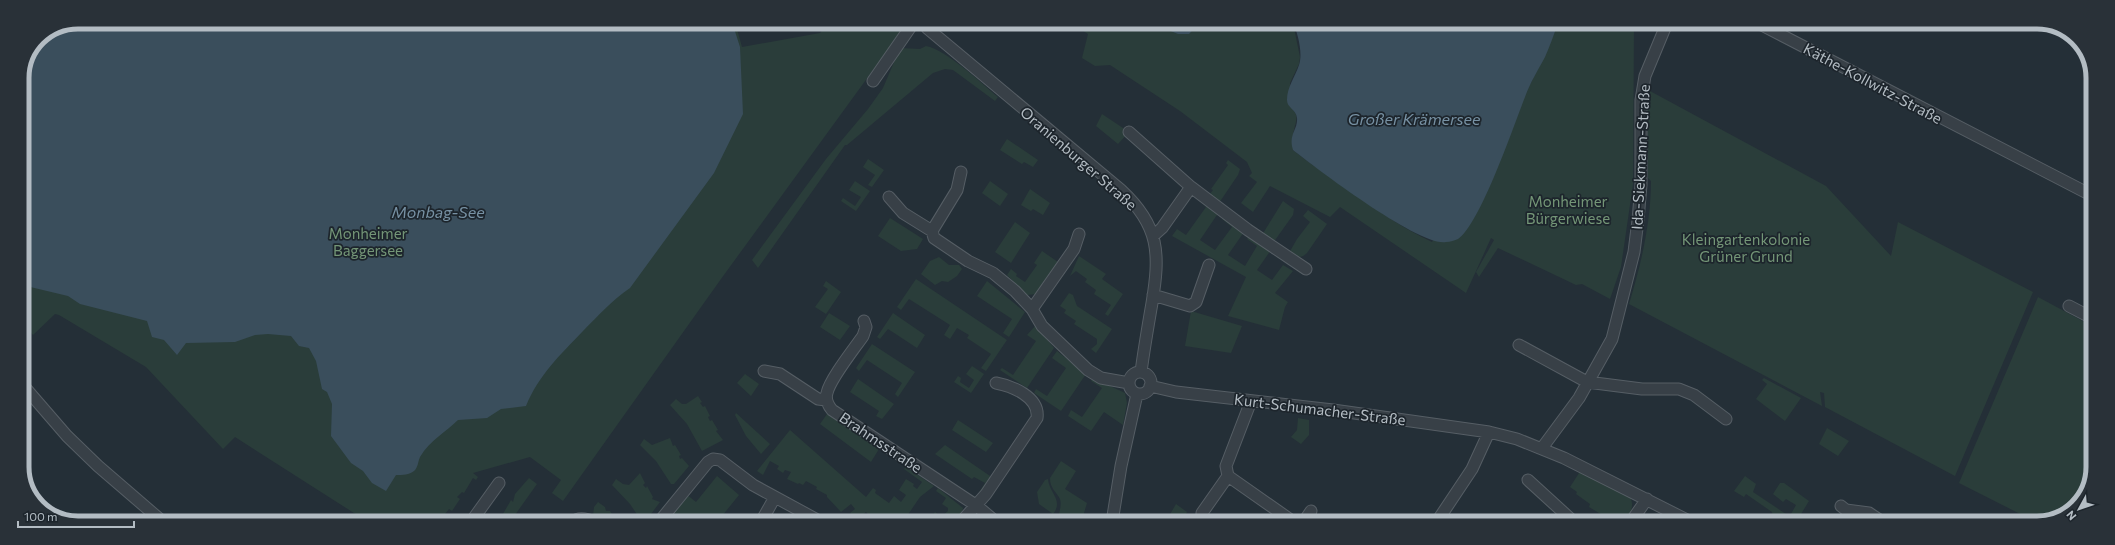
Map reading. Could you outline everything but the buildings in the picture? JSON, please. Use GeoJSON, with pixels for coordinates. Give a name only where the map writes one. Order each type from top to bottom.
{"type":"FeatureCollection","features":[{"type":"Feature","properties":{"kind":"street"},"geometry":{"type":"LineString","coordinates":[[873,81],[909,29]]}},
{"type":"Feature","properties":{"kind":"street","name":"Oranienburger Straße"},"geometry":{"type":"LineString","coordinates":[[928,29],[1128,197],[1141,213],[1153,236],[1157,264],[1154,295],[1141,372]]}},
{"type":"Feature","properties":{"kind":"street","name":"Ida-Siekmann-Straße"},"geometry":{"type":"LineString","coordinates":[[1542,448],[1579,398],[1612,339],[1634,252],[1641,185],[1642,92],[1645,76],[1665,29]]}},
{"type":"Feature","properties":{"kind":"street","name":"Käthe-Kollwitz-Straße"},"geometry":{"type":"LineString","coordinates":[[1769,29],[1989,144],[2086,192]]}},
{"type":"Feature","properties":{"kind":"street"},"geometry":{"type":"LineString","coordinates":[[1129,132],[1191,187],[1248,230],[1306,269]]}},
{"type":"Feature","properties":{"kind":"street"},"geometry":{"type":"LineString","coordinates":[[932,231],[957,190],[961,172]]}},
{"type":"Feature","properties":{"kind":"street"},"geometry":{"type":"LineString","coordinates":[[1153,236],[1162,228],[1191,187]]}},
{"type":"Feature","properties":{"kind":"street"},"geometry":{"type":"LineString","coordinates":[[889,197],[903,213],[932,231],[934,238],[968,261],[993,273],[1032,309],[1042,326],[1088,370],[1100,378],[1128,383]]}},
{"type":"Feature","properties":{"kind":"street"},"geometry":{"type":"LineString","coordinates":[[1032,309],[1074,249],[1078,234]]}},
{"type":"Feature","properties":{"kind":"street"},"geometry":{"type":"LineString","coordinates":[[1154,295],[1190,306],[1196,302],[1209,265]]}},
{"type":"Feature","properties":{"kind":"street"},"geometry":{"type":"LineString","coordinates":[[2069,306],[2086,315]]}},
{"type":"Feature","properties":{"kind":"street"},"geometry":{"type":"LineString","coordinates":[[826,400],[829,387],[862,336],[866,327],[864,320]]}},
{"type":"Feature","properties":{"kind":"street"},"geometry":{"type":"LineString","coordinates":[[1519,345],[1587,382],[1642,389],[1678,389],[1694,395],[1726,419]]}},
{"type":"Feature","properties":{"kind":"street","name":"Brahmsstraße"},"geometry":{"type":"LineString","coordinates":[[764,371],[780,374],[818,398],[826,400],[832,410],[977,506],[989,516]]}},
{"type":"Feature","properties":{"kind":"street"},"geometry":{"type":"LineString","coordinates":[[1141,372],[1150,379],[1150,386],[1145,393],[1137,394],[1132,391],[1128,383],[1132,375],[1141,372]]}},
{"type":"Feature","properties":{"kind":"street"},"geometry":{"type":"LineString","coordinates":[[967,516],[977,506],[1031,430],[1038,416],[1035,405],[1031,400],[1009,386],[996,383]]}},
{"type":"Feature","properties":{"kind":"street","name":"Kurt-Schumacher-Straße"},"geometry":{"type":"LineString","coordinates":[[1150,386],[1176,392],[1324,409],[1489,432],[1542,448],[1585,467],[1679,516]]}},
{"type":"Feature","properties":{"kind":"street"},"geometry":{"type":"LineString","coordinates":[[29,392],[73,442],[156,516]]}},
{"type":"Feature","properties":{"kind":"street"},"geometry":{"type":"LineString","coordinates":[[1113,516],[1137,394]]}},
{"type":"Feature","properties":{"kind":"street"},"geometry":{"type":"LineString","coordinates":[[1251,401],[1226,466],[1228,476],[1285,516]]}},
{"type":"Feature","properties":{"kind":"street"},"geometry":{"type":"LineString","coordinates":[[1441,516],[1472,469],[1489,432]]}},
{"type":"Feature","properties":{"kind":"street"},"geometry":{"type":"LineString","coordinates":[[664,516],[708,462],[713,459],[720,460],[753,485],[810,516]]}},
{"type":"Feature","properties":{"kind":"street"},"geometry":{"type":"LineString","coordinates":[[1203,516],[1202,513],[1228,476]]}},
{"type":"Feature","properties":{"kind":"street"},"geometry":{"type":"LineString","coordinates":[[1528,480],[1567,516]]}},
{"type":"Feature","properties":{"kind":"street"},"geometry":{"type":"LineString","coordinates":[[475,516],[499,483]]}},
{"type":"Feature","properties":{"kind":"street"},"geometry":{"type":"LineString","coordinates":[[764,516],[775,497]]}},
{"type":"Feature","properties":{"kind":"street"},"geometry":{"type":"LineString","coordinates":[[1635,516],[1646,499]]}},
{"type":"Feature","properties":{"kind":"street"},"geometry":{"type":"LineString","coordinates":[[1841,506],[1846,510],[1869,513],[1874,516]]}},
{"type":"Feature","properties":{"kind":"street"},"geometry":{"type":"LineString","coordinates":[[1308,516],[1311,511]]}},
{"type":"Feature","properties":{"kind":"green space","name":"Monbag-See"},"geometry":{"type":"Polygon","coordinates":[[[78,29],[737,29],[742,47],[820,33],[823,29],[903,29],[721,279],[563,501],[552,493],[561,480],[530,457],[473,473],[478,477],[476,480],[473,478],[464,493],[462,492],[457,497],[460,499],[452,511],[449,509],[445,514],[447,516],[359,516],[235,437],[223,449],[146,367],[59,315],[55,314],[33,335],[29,331],[29,78],[30,68],[37,51],[43,43],[59,33],[78,29]]]}},
{"type":"Feature","properties":{"kind":"green space","name":"Monheimer Bürgerwiese"},"geometry":{"type":"Polygon","coordinates":[[[1080,29],[1294,29],[1300,57],[1299,64],[1290,83],[1292,108],[1296,114],[1293,135],[1293,150],[1370,205],[1410,231],[1432,242],[1501,136],[1532,81],[1556,29],[1634,29],[1633,184],[1621,267],[1610,299],[1582,284],[1576,285],[1498,248],[1479,277],[1476,272],[1494,240],[1491,238],[1466,293],[1340,207],[1330,217],[1270,186],[1253,212],[1241,203],[1257,182],[1249,176],[1252,173],[1247,162],[1180,111],[1110,65],[1095,66],[1082,58],[1088,34],[1080,29]]]}},
{"type":"Feature","properties":{"kind":"green space"},"geometry":{"type":"Polygon","coordinates":[[[926,46],[954,60],[998,97],[995,101],[953,70],[945,69],[933,73],[847,145],[845,145],[758,268],[752,260],[826,159],[868,109],[883,88],[900,48],[920,49],[926,46]]]}},
{"type":"Feature","properties":{"kind":"green space","name":"Kleingartenkolonie Grüner Grund"},"geometry":{"type":"Polygon","coordinates":[[[1650,91],[1826,186],[1891,256],[1898,222],[2033,292],[1955,476],[1825,407],[1824,393],[1820,392],[1822,406],[1629,304],[1638,274],[1647,228],[1651,196],[1651,181],[1648,178],[1647,103],[1650,91]]]}},
{"type":"Feature","properties":{"kind":"green space"},"geometry":{"type":"Polygon","coordinates":[[[1102,114],[1129,132],[1118,144],[1096,126],[1102,114]]]}},
{"type":"Feature","properties":{"kind":"green space"},"geometry":{"type":"Polygon","coordinates":[[[1007,139],[1038,160],[1033,167],[1024,162],[1022,164],[1000,150],[1007,139]]]}},
{"type":"Feature","properties":{"kind":"green space"},"geometry":{"type":"Polygon","coordinates":[[[868,159],[884,170],[872,187],[868,185],[875,175],[863,167],[868,159]]]}},
{"type":"Feature","properties":{"kind":"green space"},"geometry":{"type":"Polygon","coordinates":[[[1228,160],[1240,169],[1238,175],[1219,203],[1209,195],[1213,190],[1211,189],[1228,165],[1226,163],[1228,160]]]}},
{"type":"Feature","properties":{"kind":"green space"},"geometry":{"type":"Polygon","coordinates":[[[855,181],[870,191],[856,211],[841,201],[843,198],[855,206],[861,197],[849,190],[855,181]]]}},
{"type":"Feature","properties":{"kind":"green space"},"geometry":{"type":"Polygon","coordinates":[[[990,181],[1008,194],[1000,206],[982,193],[990,181]]]}},
{"type":"Feature","properties":{"kind":"green space"},"geometry":{"type":"Polygon","coordinates":[[[1030,189],[1050,203],[1043,215],[1033,209],[1031,211],[1021,205],[1030,189]]]}},
{"type":"Feature","properties":{"kind":"green space"},"geometry":{"type":"Polygon","coordinates":[[[1204,201],[1219,212],[1200,240],[1215,250],[1232,227],[1222,219],[1224,216],[1244,232],[1228,255],[1245,266],[1257,246],[1247,239],[1250,236],[1271,250],[1257,270],[1272,280],[1283,265],[1293,271],[1275,293],[1288,302],[1285,307],[1279,330],[1228,316],[1246,277],[1172,236],[1177,229],[1186,235],[1206,207],[1202,203],[1204,201]]]}},
{"type":"Feature","properties":{"kind":"green space"},"geometry":{"type":"Polygon","coordinates":[[[1283,201],[1294,209],[1293,215],[1273,243],[1262,235],[1283,201]]]}},
{"type":"Feature","properties":{"kind":"green space"},"geometry":{"type":"Polygon","coordinates":[[[1308,210],[1327,224],[1307,253],[1301,257],[1296,256],[1289,253],[1297,239],[1310,222],[1303,216],[1308,210]]]}},
{"type":"Feature","properties":{"kind":"green space"},"geometry":{"type":"Polygon","coordinates":[[[890,218],[923,239],[917,249],[901,251],[878,236],[890,218]]]}},
{"type":"Feature","properties":{"kind":"green space"},"geometry":{"type":"Polygon","coordinates":[[[1015,222],[1030,233],[1011,263],[995,252],[1015,222]]]}},
{"type":"Feature","properties":{"kind":"green space"},"geometry":{"type":"Polygon","coordinates":[[[1042,251],[1058,262],[1037,294],[1027,295],[1007,275],[1011,269],[1017,274],[1016,276],[1025,282],[1037,265],[1034,263],[1042,251]]]}},
{"type":"Feature","properties":{"kind":"green space"},"geometry":{"type":"Polygon","coordinates":[[[1079,256],[1106,274],[1102,279],[1123,294],[1108,316],[1105,314],[1111,305],[1094,294],[1096,290],[1085,282],[1087,279],[1076,271],[1070,276],[1079,256]]]}},
{"type":"Feature","properties":{"kind":"green space"},"geometry":{"type":"Polygon","coordinates":[[[939,257],[949,265],[959,265],[962,269],[957,276],[948,282],[942,281],[935,285],[921,274],[930,261],[939,257]]]}},
{"type":"Feature","properties":{"kind":"green space"},"geometry":{"type":"Polygon","coordinates":[[[916,279],[1007,340],[986,371],[981,368],[991,354],[967,338],[969,335],[957,328],[950,339],[944,335],[950,325],[909,299],[901,310],[897,307],[916,279]]]}},
{"type":"Feature","properties":{"kind":"green space"},"geometry":{"type":"Polygon","coordinates":[[[826,281],[841,292],[826,314],[815,307],[828,289],[823,286],[826,281]]]}},
{"type":"Feature","properties":{"kind":"green space"},"geometry":{"type":"Polygon","coordinates":[[[987,281],[1025,312],[1009,337],[1003,333],[1012,319],[977,296],[987,281]]]}},
{"type":"Feature","properties":{"kind":"green space"},"geometry":{"type":"Polygon","coordinates":[[[1069,293],[1073,295],[1077,306],[1112,329],[1096,353],[1091,349],[1097,344],[1097,339],[1074,324],[1076,321],[1064,313],[1066,310],[1060,306],[1069,293]]]}},
{"type":"Feature","properties":{"kind":"green space"},"geometry":{"type":"Polygon","coordinates":[[[2038,297],[2086,323],[2086,467],[2085,477],[2080,489],[2059,489],[2059,510],[2044,516],[2024,516],[1959,483],[2038,297]]]}},
{"type":"Feature","properties":{"kind":"green space"},"geometry":{"type":"Polygon","coordinates":[[[1191,311],[1242,326],[1231,353],[1185,346],[1191,311]]]}},
{"type":"Feature","properties":{"kind":"green space"},"geometry":{"type":"Polygon","coordinates":[[[829,313],[850,326],[840,340],[820,327],[829,313]]]}},
{"type":"Feature","properties":{"kind":"green space"},"geometry":{"type":"Polygon","coordinates":[[[893,313],[925,335],[917,348],[888,329],[880,339],[877,337],[893,313]]]}},
{"type":"Feature","properties":{"kind":"green space"},"geometry":{"type":"Polygon","coordinates":[[[1036,325],[1054,348],[1027,388],[1000,370],[1002,368],[1013,375],[1036,341],[1027,335],[1036,325]]]}},
{"type":"Feature","properties":{"kind":"green space"},"geometry":{"type":"Polygon","coordinates":[[[872,344],[915,372],[898,397],[895,394],[902,383],[867,360],[859,371],[856,368],[872,344]]]}},
{"type":"Feature","properties":{"kind":"green space"},"geometry":{"type":"Polygon","coordinates":[[[1057,351],[1086,374],[1061,411],[1034,393],[1036,389],[1047,396],[1066,368],[1052,358],[1057,351]]]}},
{"type":"Feature","properties":{"kind":"green space"},"geometry":{"type":"Polygon","coordinates":[[[972,366],[984,374],[971,393],[954,382],[958,376],[961,378],[960,382],[969,388],[974,380],[966,374],[972,366]]]}},
{"type":"Feature","properties":{"kind":"green space"},"geometry":{"type":"Polygon","coordinates":[[[745,374],[759,384],[751,396],[737,383],[745,374]]]}},
{"type":"Feature","properties":{"kind":"green space"},"geometry":{"type":"Polygon","coordinates":[[[1093,378],[1125,393],[1127,403],[1123,425],[1104,412],[1091,431],[1068,416],[1071,410],[1082,417],[1102,388],[1091,381],[1093,378]]]}},
{"type":"Feature","properties":{"kind":"green space"},"geometry":{"type":"Polygon","coordinates":[[[1764,378],[1801,398],[1785,421],[1756,399],[1767,384],[1762,380],[1764,378]]]}},
{"type":"Feature","properties":{"kind":"green space"},"geometry":{"type":"Polygon","coordinates":[[[858,379],[894,404],[882,419],[876,416],[879,411],[850,392],[858,379]]]}},
{"type":"Feature","properties":{"kind":"green space"},"geometry":{"type":"Polygon","coordinates":[[[698,396],[702,402],[700,403],[703,407],[705,406],[710,416],[708,417],[710,421],[712,420],[718,430],[716,431],[723,440],[702,451],[687,424],[670,405],[676,399],[682,404],[686,404],[698,396]]]}},
{"type":"Feature","properties":{"kind":"green space"},"geometry":{"type":"Polygon","coordinates":[[[736,413],[770,444],[761,454],[746,436],[735,415],[736,413]]]}},
{"type":"Feature","properties":{"kind":"green space"},"geometry":{"type":"Polygon","coordinates":[[[827,414],[879,449],[871,462],[820,424],[827,414]]]}},
{"type":"Feature","properties":{"kind":"green space"},"geometry":{"type":"Polygon","coordinates":[[[1298,418],[1309,420],[1309,435],[1301,444],[1291,437],[1297,430],[1298,418]]]}},
{"type":"Feature","properties":{"kind":"green space"},"geometry":{"type":"Polygon","coordinates":[[[958,420],[993,443],[986,452],[952,430],[958,420]]]}},
{"type":"Feature","properties":{"kind":"green space"},"geometry":{"type":"Polygon","coordinates":[[[1827,428],[1849,441],[1838,456],[1819,444],[1827,428]]]}},
{"type":"Feature","properties":{"kind":"green space"},"geometry":{"type":"Polygon","coordinates":[[[790,430],[866,497],[873,488],[876,490],[875,493],[889,503],[894,496],[901,502],[906,495],[899,490],[906,479],[914,484],[913,486],[917,489],[922,482],[904,469],[906,467],[934,486],[920,497],[907,516],[869,516],[866,512],[862,516],[852,516],[850,513],[855,509],[851,504],[841,512],[827,497],[827,495],[816,489],[817,487],[806,481],[803,485],[787,479],[791,472],[785,470],[783,473],[777,469],[779,466],[770,461],[763,475],[757,471],[790,430]]]}},
{"type":"Feature","properties":{"kind":"green space"},"geometry":{"type":"Polygon","coordinates":[[[670,438],[673,446],[675,445],[681,455],[679,456],[680,459],[682,458],[689,466],[674,484],[671,484],[656,461],[640,445],[644,439],[652,445],[670,438]]]}},
{"type":"Feature","properties":{"kind":"green space"},"geometry":{"type":"Polygon","coordinates":[[[945,445],[993,478],[980,495],[978,494],[985,483],[974,477],[972,479],[935,454],[945,445]]]}},
{"type":"Feature","properties":{"kind":"green space"},"geometry":{"type":"Polygon","coordinates":[[[1061,461],[1076,471],[1065,489],[1087,503],[1084,513],[1085,516],[1059,516],[1061,501],[1052,487],[1050,478],[1061,461]]]}},
{"type":"Feature","properties":{"kind":"green space"},"geometry":{"type":"Polygon","coordinates":[[[1581,470],[1629,495],[1632,503],[1630,513],[1628,516],[1604,516],[1589,507],[1590,504],[1576,494],[1577,492],[1570,487],[1581,470]]]}},
{"type":"Feature","properties":{"kind":"green space"},"geometry":{"type":"Polygon","coordinates":[[[640,473],[645,483],[643,485],[646,488],[647,486],[653,497],[652,499],[660,502],[650,516],[638,516],[630,504],[612,485],[616,479],[623,484],[629,485],[640,473]]]}},
{"type":"Feature","properties":{"kind":"green space"},"geometry":{"type":"Polygon","coordinates":[[[717,476],[739,495],[722,516],[669,516],[686,494],[696,502],[717,476]]]}},
{"type":"Feature","properties":{"kind":"green space"},"geometry":{"type":"Polygon","coordinates":[[[1745,476],[1756,484],[1753,492],[1789,516],[1773,516],[1772,512],[1746,494],[1744,497],[1734,491],[1745,476]]]}},
{"type":"Feature","properties":{"kind":"green space"},"geometry":{"type":"Polygon","coordinates":[[[529,478],[537,484],[514,516],[502,516],[511,500],[513,502],[515,494],[529,478]]]}},
{"type":"Feature","properties":{"kind":"green space"},"geometry":{"type":"Polygon","coordinates":[[[1048,479],[1057,500],[1056,509],[1053,514],[1039,504],[1037,492],[1045,480],[1048,479]]]}},
{"type":"Feature","properties":{"kind":"green space"},"geometry":{"type":"Polygon","coordinates":[[[1780,483],[1784,483],[1809,501],[1800,516],[1794,516],[1791,514],[1796,505],[1786,499],[1783,502],[1773,494],[1780,483]]]}},
{"type":"Feature","properties":{"kind":"green space"},"geometry":{"type":"Polygon","coordinates":[[[938,488],[963,508],[962,514],[960,516],[942,516],[948,511],[948,508],[942,504],[946,498],[936,491],[938,488]]]}},
{"type":"Feature","properties":{"kind":"green space"},"geometry":{"type":"Polygon","coordinates":[[[598,502],[605,507],[606,511],[610,511],[613,516],[593,516],[594,507],[598,502]]]}},
{"type":"Feature","properties":{"kind":"green space"},"geometry":{"type":"Polygon","coordinates":[[[1176,504],[1187,512],[1185,516],[1169,516],[1176,504]]]}},
{"type":"Feature","properties":{"kind":"green space"},"geometry":{"type":"Polygon","coordinates":[[[935,512],[940,516],[932,516],[935,512]]]}},
{"type":"Feature","properties":{"kind":"water","name":"Monbag-See"},"geometry":{"type":"Polygon","coordinates":[[[78,29],[734,29],[740,47],[743,114],[714,173],[630,288],[605,308],[558,357],[543,375],[526,406],[501,409],[487,418],[458,420],[428,446],[420,457],[415,470],[408,474],[396,475],[386,491],[372,483],[363,471],[351,463],[331,436],[332,404],[327,392],[322,389],[316,361],[309,348],[299,346],[291,336],[268,334],[255,335],[235,342],[186,343],[177,355],[164,340],[152,337],[147,321],[80,304],[68,296],[29,287],[30,68],[37,51],[43,43],[59,33],[78,29]]]}},
{"type":"Feature","properties":{"kind":"water"},"geometry":{"type":"Polygon","coordinates":[[[1166,29],[1194,29],[1189,34],[1178,34],[1166,29]]]}},
{"type":"Feature","properties":{"kind":"water","name":"Großer Krämersee"},"geometry":{"type":"Polygon","coordinates":[[[1296,29],[1556,29],[1545,57],[1527,92],[1505,151],[1486,195],[1467,230],[1458,239],[1446,242],[1433,240],[1414,232],[1392,220],[1345,189],[1293,150],[1292,136],[1297,118],[1287,103],[1287,95],[1300,60],[1296,29]]]}},
{"type":"Feature","properties":{"kind":"park label","name":"Monheimer Baggersee"},"geometry":{"type":"Point","coordinates":[368,242]}}]}
